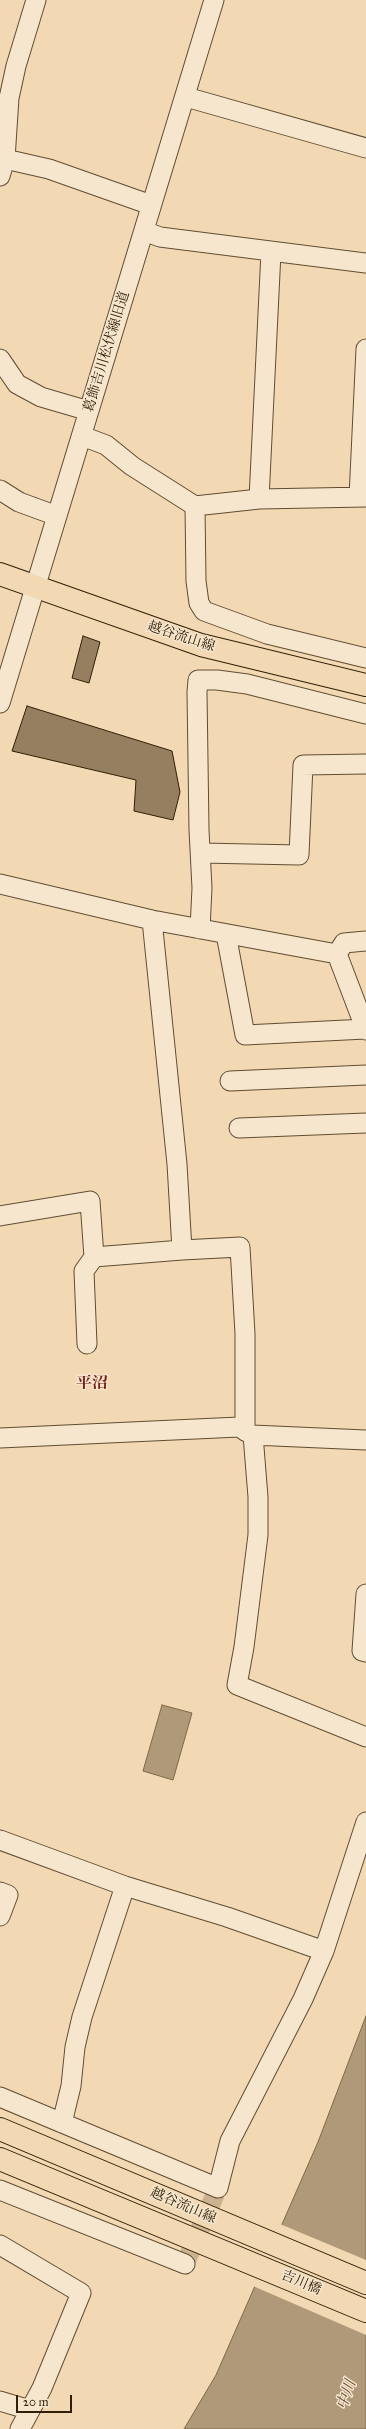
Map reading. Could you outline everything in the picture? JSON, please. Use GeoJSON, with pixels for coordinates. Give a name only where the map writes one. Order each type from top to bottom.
{"type":"FeatureCollection","features":[{"type":"Feature","properties":{"kind":"main road","name":"越谷流山線"},"geometry":{"type":"LineString","coordinates":[[0,574],[201,645],[366,685]]}},
{"type":"Feature","properties":{"kind":"main road","name":"越谷流山線"},"geometry":{"type":"LineString","coordinates":[[0,2129],[366,2283]]}},
{"type":"Feature","properties":{"kind":"main road","name":"越谷流山線"},"geometry":{"type":"LineString","coordinates":[[0,2159],[235,2255]]}},
{"type":"Feature","properties":{"kind":"main road","name":"吉川橋"},"geometry":{"type":"LineString","coordinates":[[235,2255],[366,2311]]}},
{"type":"Feature","properties":{"kind":"street"},"geometry":{"type":"LineString","coordinates":[[36,0],[16,66],[9,98],[2,168],[48,169],[151,205]]}},
{"type":"Feature","properties":{"kind":"street","name":"葛飾吉川松伏線旧道"},"geometry":{"type":"LineString","coordinates":[[0,703],[151,205],[186,97],[214,0]]}},
{"type":"Feature","properties":{"kind":"street"},"geometry":{"type":"LineString","coordinates":[[186,97],[366,148]]}},
{"type":"Feature","properties":{"kind":"street"},"geometry":{"type":"LineString","coordinates":[[144,231],[160,237],[366,263]]}},
{"type":"Feature","properties":{"kind":"street"},"geometry":{"type":"LineString","coordinates":[[259,499],[271,252]]}},
{"type":"Feature","properties":{"kind":"street"},"geometry":{"type":"LineString","coordinates":[[82,436],[106,445],[132,466],[195,506],[259,499],[363,497],[366,349]]}},
{"type":"Feature","properties":{"kind":"street"},"geometry":{"type":"LineString","coordinates":[[0,359],[17,384],[41,397],[89,411]]}},
{"type":"Feature","properties":{"kind":"street"},"geometry":{"type":"LineString","coordinates":[[0,490],[19,502],[57,516]]}},
{"type":"Feature","properties":{"kind":"street"},"geometry":{"type":"LineString","coordinates":[[195,506],[196,581],[199,603],[204,611],[267,634],[366,658]]}},
{"type":"Feature","properties":{"kind":"street"},"geometry":{"type":"LineString","coordinates":[[200,929],[202,888],[197,708],[198,680],[217,680],[247,684],[366,714]]}},
{"type":"Feature","properties":{"kind":"street"},"geometry":{"type":"LineString","coordinates":[[201,853],[299,855],[303,765],[366,764]]}},
{"type":"Feature","properties":{"kind":"street"},"geometry":{"type":"LineString","coordinates":[[0,884],[152,920],[337,954]]}},
{"type":"Feature","properties":{"kind":"street"},"geometry":{"type":"LineString","coordinates":[[152,920],[176,1164],[182,1250]]}},
{"type":"Feature","properties":{"kind":"street"},"geometry":{"type":"LineString","coordinates":[[226,934],[245,1035],[366,1029],[337,954]]}},
{"type":"Feature","properties":{"kind":"street"},"geometry":{"type":"LineString","coordinates":[[337,954],[344,944],[366,941]]}},
{"type":"Feature","properties":{"kind":"street"},"geometry":{"type":"LineString","coordinates":[[230,1081],[366,1075]]}},
{"type":"Feature","properties":{"kind":"street"},"geometry":{"type":"LineString","coordinates":[[239,1128],[366,1123]]}},
{"type":"Feature","properties":{"kind":"street"},"geometry":{"type":"LineString","coordinates":[[0,1216],[90,1201],[94,1257],[84,1271],[87,1344]]}},
{"type":"Feature","properties":{"kind":"street"},"geometry":{"type":"LineString","coordinates":[[94,1257],[240,1247],[249,1433],[258,1497],[258,1535],[244,1647],[237,1685],[366,1737]]}},
{"type":"Feature","properties":{"kind":"street"},"geometry":{"type":"LineString","coordinates":[[0,1438],[239,1427],[249,1433],[366,1440]]}},
{"type":"Feature","properties":{"kind":"street"},"geometry":{"type":"LineString","coordinates":[[366,1594],[362,1651],[366,1652]]}},
{"type":"Feature","properties":{"kind":"street"},"geometry":{"type":"LineString","coordinates":[[0,2097],[218,2188],[230,2141],[304,1999],[324,1951],[366,1822]]}},
{"type":"Feature","properties":{"kind":"street"},"geometry":{"type":"LineString","coordinates":[[0,1840],[125,1886],[227,1917],[324,1951]]}},
{"type":"Feature","properties":{"kind":"street"},"geometry":{"type":"LineString","coordinates":[[62,2123],[71,2086],[75,2048],[82,2017],[125,1886]]}},
{"type":"Feature","properties":{"kind":"street"},"geometry":{"type":"LineString","coordinates":[[0,1892],[8,1895],[0,1916]]}},
{"type":"Feature","properties":{"kind":"street"},"geometry":{"type":"LineString","coordinates":[[0,2190],[185,2264]]}},
{"type":"Feature","properties":{"kind":"street"},"geometry":{"type":"LineString","coordinates":[[0,2245],[81,2293],[42,2388],[20,2429]]}},
{"type":"Feature","properties":{"kind":"street"},"geometry":{"type":"LineString","coordinates":[[0,2401],[30,2410]]}},
{"type":"Feature","properties":{"kind":"water"},"geometry":{"type":"Polygon","coordinates":[[[162,1705],[192,1713],[173,1780],[143,1771],[162,1705]]]}},
{"type":"Feature","properties":{"kind":"water","name":"中川"},"geometry":{"type":"Polygon","coordinates":[[[366,2016],[366,2429],[184,2429],[216,2375],[318,2142],[366,2016]]]}},
{"type":"Feature","properties":{"kind":"pier"},"geometry":{"type":"Polygon","coordinates":[[[280,2224],[366,2260],[366,2335],[253,2286],[280,2224]]]}},
{"type":"Feature","properties":{"kind":"building"},"geometry":{"type":"Polygon","coordinates":[[[83,636],[100,642],[89,683],[72,678],[83,636]]]}},
{"type":"Feature","properties":{"kind":"building"},"geometry":{"type":"Polygon","coordinates":[[[27,706],[172,751],[180,792],[173,820],[134,811],[136,780],[12,751],[27,706]]]}},
{"type":"Feature","properties":{"kind":"tunnel"},"geometry":{"type":"LineString","coordinates":[[185,2264],[218,2188]]}},
{"type":"Feature","properties":{"kind":"district","name":"平沼"},"geometry":{"type":"Point","coordinates":[92,1384]}}]}
